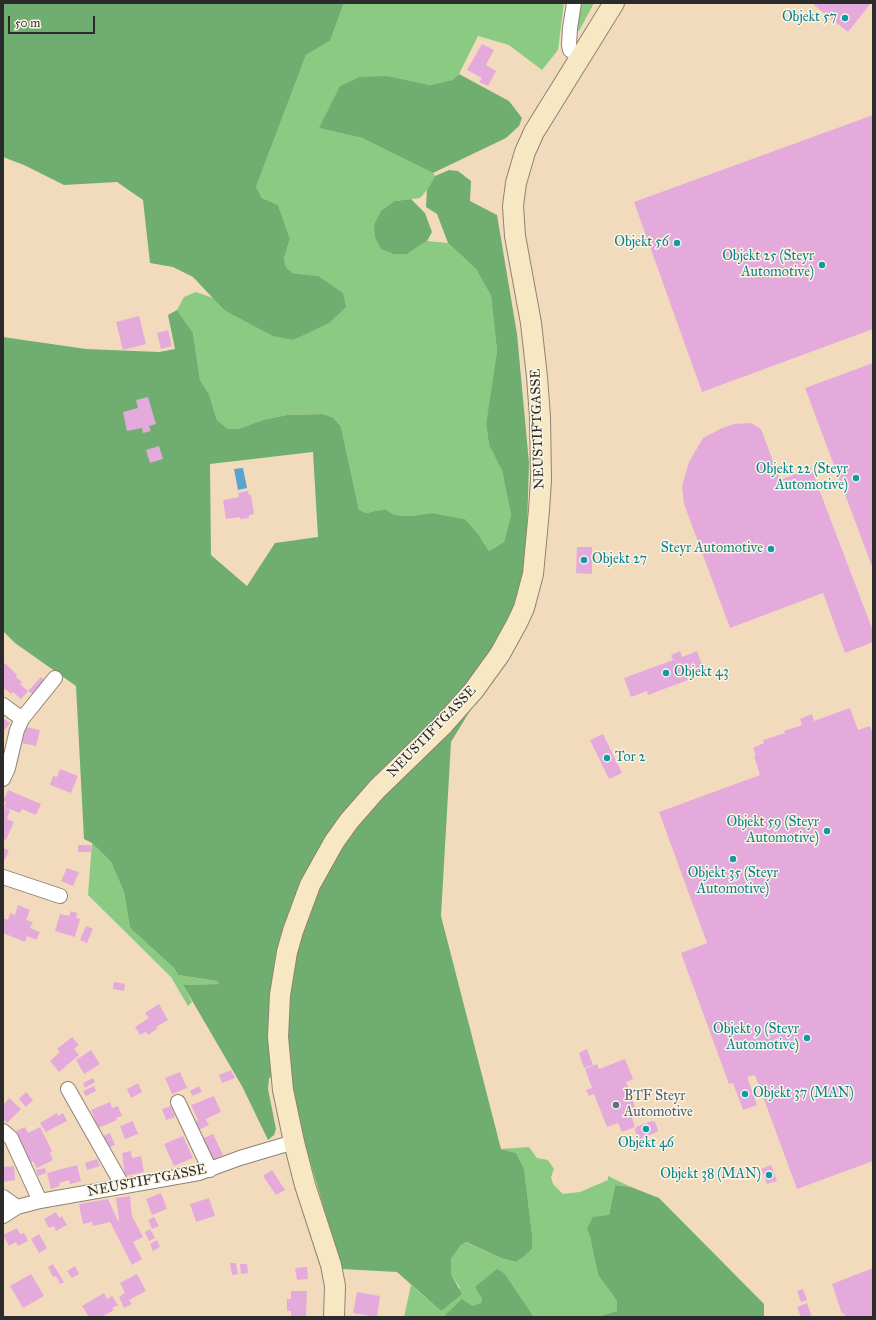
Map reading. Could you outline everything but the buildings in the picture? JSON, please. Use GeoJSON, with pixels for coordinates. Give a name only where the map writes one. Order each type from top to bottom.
{"type":"FeatureCollection","features":[{"type":"Feature","properties":{"kind":"street"},"geometry":{"type":"LineString","coordinates":[[574,3],[569,45],[570,50],[580,57]]}},
{"type":"Feature","properties":{"kind":"street","name":"NEUSTIFTGASSE"},"geometry":{"type":"LineString","coordinates":[[3,1216],[17,1207],[40,1201],[199,1173],[240,1158],[294,1142],[283,1090],[278,1037],[280,996],[289,945],[310,885],[334,842],[349,821],[377,789],[444,724],[487,674],[518,623],[524,608],[533,574],[541,480],[539,396],[531,323],[515,236],[513,206],[516,183],[525,152],[534,132],[614,3]]}},
{"type":"Feature","properties":{"kind":"street"},"geometry":{"type":"LineString","coordinates":[[3,779],[8,768],[17,730],[22,719],[55,678]]}},
{"type":"Feature","properties":{"kind":"street"},"geometry":{"type":"LineString","coordinates":[[3,704],[22,719]]}},
{"type":"Feature","properties":{"kind":"street"},"geometry":{"type":"LineString","coordinates":[[3,877],[60,896]]}},
{"type":"Feature","properties":{"kind":"street"},"geometry":{"type":"LineString","coordinates":[[68,1089],[120,1181],[121,1186]]}},
{"type":"Feature","properties":{"kind":"street"},"geometry":{"type":"LineString","coordinates":[[178,1102],[210,1170]]}},
{"type":"Feature","properties":{"kind":"street"},"geometry":{"type":"LineString","coordinates":[[3,1131],[11,1138],[40,1201]]}},
{"type":"Feature","properties":{"kind":"street"},"geometry":{"type":"LineString","coordinates":[[294,1142],[305,1185],[330,1264],[335,1286],[334,1317]]}},
{"type":"Feature","properties":{"kind":"street"},"geometry":{"type":"LineString","coordinates":[[3,1197],[17,1207]]}},
{"type":"Feature","properties":{"kind":"green space"},"geometry":{"type":"Polygon","coordinates":[[[3,3],[344,3],[330,41],[306,55],[256,187],[262,198],[278,205],[290,239],[284,258],[286,267],[292,273],[318,276],[343,293],[346,307],[329,323],[293,340],[273,336],[224,310],[193,277],[173,267],[150,263],[143,200],[117,182],[64,185],[24,165],[3,157],[3,3]]]}},
{"type":"Feature","properties":{"kind":"green space"},"geometry":{"type":"Polygon","coordinates":[[[344,3],[564,3],[558,50],[542,70],[509,45],[478,36],[459,74],[452,80],[430,85],[388,76],[319,128],[362,138],[433,173],[435,176],[427,190],[420,198],[395,201],[407,254],[427,241],[448,243],[476,269],[491,296],[497,351],[486,425],[489,445],[502,471],[511,515],[504,542],[489,551],[478,534],[465,519],[432,513],[411,516],[395,515],[385,509],[366,513],[359,510],[341,427],[322,414],[287,415],[263,420],[240,429],[228,429],[217,420],[209,394],[200,380],[193,333],[177,310],[184,297],[196,292],[213,298],[224,310],[293,340],[304,334],[318,276],[291,273],[286,267],[284,258],[290,239],[278,205],[262,198],[256,187],[306,55],[330,41],[344,3]]]}},
{"type":"Feature","properties":{"kind":"green space"},"geometry":{"type":"Polygon","coordinates":[[[577,3],[594,3],[579,31],[572,29],[577,3]]]}},
{"type":"Feature","properties":{"kind":"green space"},"geometry":{"type":"Polygon","coordinates":[[[459,74],[509,101],[522,118],[519,126],[506,138],[433,173],[362,138],[319,128],[340,86],[360,77],[388,76],[430,85],[452,80],[459,74]]]}},
{"type":"Feature","properties":{"kind":"green space"},"geometry":{"type":"Polygon","coordinates":[[[449,170],[458,171],[471,181],[470,201],[497,215],[517,334],[529,463],[527,529],[529,614],[451,742],[441,916],[501,1149],[516,1153],[524,1168],[532,1234],[532,1249],[515,1262],[501,1258],[466,1242],[461,1245],[451,1259],[451,1274],[462,1294],[441,1311],[397,1272],[342,1269],[302,1134],[289,1072],[269,1078],[268,1089],[276,1129],[274,1135],[268,1140],[243,1088],[183,985],[219,984],[217,981],[178,975],[174,968],[130,928],[124,892],[111,862],[92,843],[84,839],[76,686],[15,643],[3,631],[3,337],[86,349],[159,352],[175,349],[168,315],[177,310],[193,333],[200,380],[209,394],[217,420],[228,429],[239,429],[263,420],[287,415],[322,414],[333,418],[341,427],[359,510],[366,513],[385,509],[395,515],[411,516],[432,513],[465,519],[478,534],[489,551],[504,542],[511,515],[502,471],[489,445],[486,424],[497,351],[491,296],[476,269],[448,243],[437,214],[426,207],[427,190],[435,176],[449,170]],[[313,452],[210,464],[211,555],[247,586],[275,543],[318,537],[313,452]]]}},
{"type":"Feature","properties":{"kind":"green space"},"geometry":{"type":"Polygon","coordinates":[[[411,199],[425,213],[432,232],[427,241],[407,254],[394,254],[381,249],[375,237],[374,225],[381,211],[395,201],[411,199]]]}},
{"type":"Feature","properties":{"kind":"green space"},"geometry":{"type":"Polygon","coordinates":[[[92,843],[111,862],[124,892],[130,928],[174,968],[178,975],[217,981],[220,984],[183,985],[192,1002],[188,1006],[171,977],[88,895],[92,843]]]}},
{"type":"Feature","properties":{"kind":"green space"},"geometry":{"type":"Polygon","coordinates":[[[529,1147],[537,1158],[548,1160],[554,1169],[551,1177],[553,1184],[563,1194],[580,1192],[608,1180],[608,1176],[631,1187],[615,1185],[609,1215],[587,1229],[598,1275],[617,1301],[617,1311],[597,1317],[534,1317],[505,1274],[482,1298],[481,1303],[443,1317],[404,1317],[411,1285],[441,1311],[460,1288],[451,1274],[451,1259],[465,1242],[501,1258],[514,1262],[532,1249],[532,1234],[524,1168],[516,1153],[501,1149],[529,1147]]]}},
{"type":"Feature","properties":{"kind":"green space"},"geometry":{"type":"Polygon","coordinates":[[[615,1185],[631,1187],[659,1198],[764,1304],[764,1317],[597,1317],[617,1311],[617,1301],[598,1275],[587,1229],[593,1217],[609,1215],[615,1185]]]}},
{"type":"Feature","properties":{"kind":"green space"},"geometry":{"type":"Polygon","coordinates":[[[497,1269],[505,1274],[534,1317],[443,1317],[462,1299],[472,1306],[481,1303],[482,1298],[475,1287],[497,1269]]]}},
{"type":"Feature","properties":{"kind":"water"},"geometry":{"type":"Polygon","coordinates":[[[243,468],[247,488],[238,490],[234,469],[243,468]]]}},
{"type":"Feature","properties":{"kind":"place","name":"Objekt 57"},"geometry":{"type":"Point","coordinates":[845,18]}},
{"type":"Feature","properties":{"kind":"place","name":"Objekt 56"},"geometry":{"type":"Point","coordinates":[677,243]}},
{"type":"Feature","properties":{"kind":"place","name":"Objekt 25 (Steyr Automotive)"},"geometry":{"type":"Point","coordinates":[822,265]}},
{"type":"Feature","properties":{"kind":"place","name":"Objekt 22 (Steyr Automotive)"},"geometry":{"type":"Point","coordinates":[856,478]}},
{"type":"Feature","properties":{"kind":"place","name":"Steyr Automotive"},"geometry":{"type":"Point","coordinates":[771,549]}},
{"type":"Feature","properties":{"kind":"place","name":"Objekt 27"},"geometry":{"type":"Point","coordinates":[584,560]}},
{"type":"Feature","properties":{"kind":"place","name":"Objekt 43"},"geometry":{"type":"Point","coordinates":[666,673]}},
{"type":"Feature","properties":{"kind":"place","name":"Tor 2"},"geometry":{"type":"Point","coordinates":[607,758]}},
{"type":"Feature","properties":{"kind":"place","name":"Objekt 59 (Steyr Automotive)"},"geometry":{"type":"Point","coordinates":[827,831]}},
{"type":"Feature","properties":{"kind":"place","name":"Objekt 35 (Steyr Automotive)"},"geometry":{"type":"Point","coordinates":[733,859]}},
{"type":"Feature","properties":{"kind":"place","name":"Objekt 9 (Steyr Automotive)"},"geometry":{"type":"Point","coordinates":[807,1038]}},
{"type":"Feature","properties":{"kind":"place","name":"Objekt 37 (MAN)"},"geometry":{"type":"Point","coordinates":[745,1094]}},
{"type":"Feature","properties":{"kind":"place","name":"BTF Steyr Automotive"},"geometry":{"type":"Point","coordinates":[616,1105]}},
{"type":"Feature","properties":{"kind":"place","name":"Objekt 46"},"geometry":{"type":"Point","coordinates":[646,1129]}},
{"type":"Feature","properties":{"kind":"place","name":"Objekt 38 (MAN)"},"geometry":{"type":"Point","coordinates":[769,1175]}}]}
